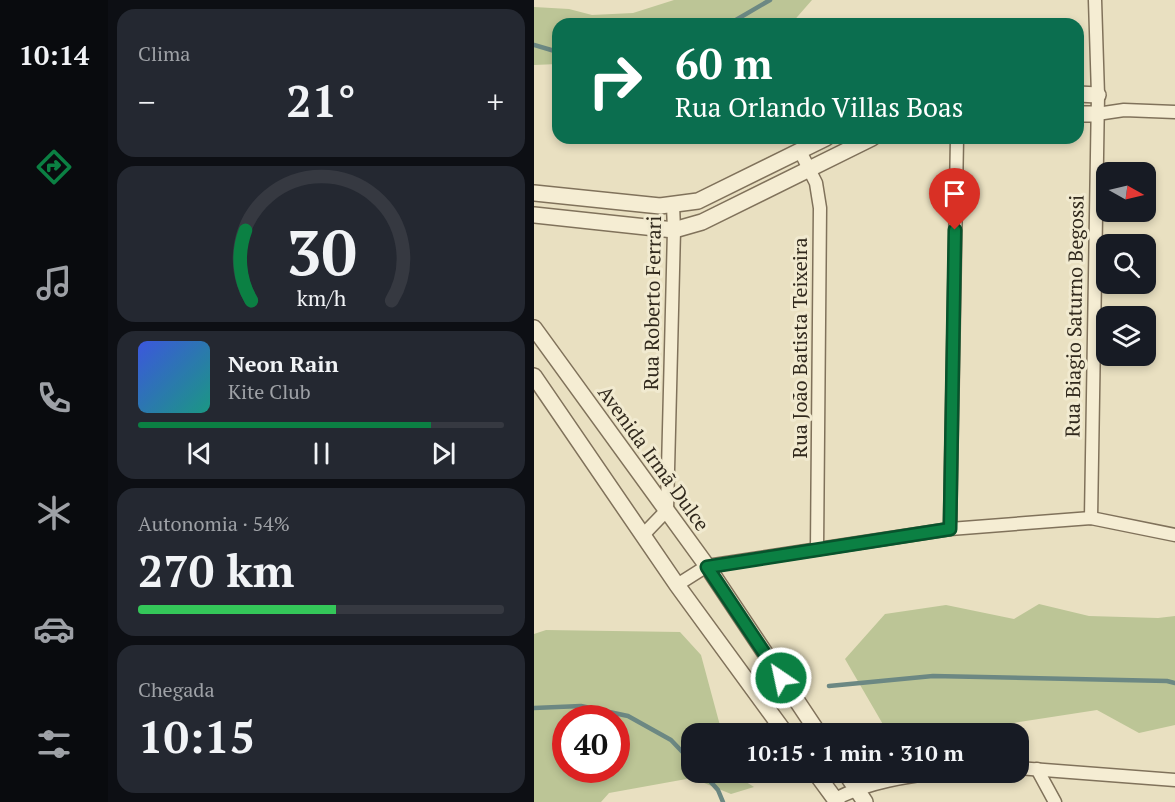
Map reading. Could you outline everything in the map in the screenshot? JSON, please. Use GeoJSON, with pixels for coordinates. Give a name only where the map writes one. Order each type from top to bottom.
{"type":"FeatureCollection","features":[{"type":"Feature","properties":{"kind":"street","name":"Rua Biagio Saturno Begossi"},"geometry":{"type":"LineString","coordinates":[[1091,518],[1098,95],[1095,0]]}},
{"type":"Feature","properties":{"kind":"street"},"geometry":{"type":"LineString","coordinates":[[1084,94],[1098,95],[1124,110]]}},
{"type":"Feature","properties":{"kind":"street"},"geometry":{"type":"LineString","coordinates":[[1084,114],[1124,110],[1175,112]]}},
{"type":"Feature","properties":{"kind":"street"},"geometry":{"type":"LineString","coordinates":[[534,193],[673,206],[698,201],[718,193],[814,144]]}},
{"type":"Feature","properties":{"kind":"street"},"geometry":{"type":"LineString","coordinates":[[534,215],[674,230],[702,222],[860,144]]}},
{"type":"Feature","properties":{"kind":"street"},"geometry":{"type":"LineString","coordinates":[[950,529],[957,144]]}},
{"type":"Feature","properties":{"kind":"street","name":"Rua João Batista Teixeira"},"geometry":{"type":"LineString","coordinates":[[800,151],[816,183],[820,208],[817,549]]}},
{"type":"Feature","properties":{"kind":"street","name":"Rua Roberto Ferrari"},"geometry":{"type":"LineString","coordinates":[[667,510],[673,206]]}},
{"type":"Feature","properties":{"kind":"street","name":"Avenida Irmã Dulce"},"geometry":{"type":"LineString","coordinates":[[534,328],[667,510],[812,723]]}},
{"type":"Feature","properties":{"kind":"street"},"geometry":{"type":"LineString","coordinates":[[534,376],[677,585],[778,723]]}},
{"type":"Feature","properties":{"kind":"street"},"geometry":{"type":"LineString","coordinates":[[643,536],[667,510]]}},
{"type":"Feature","properties":{"kind":"street"},"geometry":{"type":"LineString","coordinates":[[677,585],[707,567],[950,529],[1091,518],[1175,535]]}},
{"type":"Feature","properties":{"kind":"street"},"geometry":{"type":"LineString","coordinates":[[1029,769],[1175,780]]}},
{"type":"Feature","properties":{"kind":"street"},"geometry":{"type":"LineString","coordinates":[[1037,769],[1055,802]]}},
{"type":"Feature","properties":{"kind":"street"},"geometry":{"type":"LineString","coordinates":[[823,783],[836,801],[856,789],[881,783]]}},
{"type":"Feature","properties":{"kind":"street"},"geometry":{"type":"LineString","coordinates":[[852,783],[865,802]]}},
{"type":"Feature","properties":{"kind":"green space"},"geometry":{"type":"Polygon","coordinates":[[[674,0],[812,0],[796,18],[552,18],[552,64],[534,65],[534,7],[569,9],[592,15],[633,13],[674,0]]]}},
{"type":"Feature","properties":{"kind":"green space"},"geometry":{"type":"Polygon","coordinates":[[[1039,604],[1089,616],[1158,618],[1175,616],[1175,725],[1139,733],[1097,710],[1013,723],[882,723],[845,659],[885,614],[946,605],[1014,619],[1039,604]]]}},
{"type":"Feature","properties":{"kind":"green space"},"geometry":{"type":"Polygon","coordinates":[[[546,630],[680,632],[701,655],[719,723],[681,723],[681,780],[609,793],[601,802],[534,802],[534,634],[546,630]]]}},
{"type":"Feature","properties":{"kind":"green space"},"geometry":{"type":"Polygon","coordinates":[[[704,783],[748,783],[754,787],[731,794],[704,783]]]}},
{"type":"Feature","properties":{"kind":"waterway"},"geometry":{"type":"LineString","coordinates":[[739,18],[770,0]]}},
{"type":"Feature","properties":{"kind":"waterway"},"geometry":{"type":"LineString","coordinates":[[534,45],[552,50]]}},
{"type":"Feature","properties":{"kind":"waterway"},"geometry":{"type":"LineString","coordinates":[[829,686],[933,676],[1175,683]]}},
{"type":"Feature","properties":{"kind":"waterway"},"geometry":{"type":"LineString","coordinates":[[534,708],[581,706],[628,716],[671,740],[681,750]]}},
{"type":"Feature","properties":{"kind":"waterway"},"geometry":{"type":"LineString","coordinates":[[712,783],[723,802]]}},
{"type":"Feature","properties":{"kind":"route"},"geometry":{"type":"LineString","coordinates":[[781,678],[707,567],[950,529],[955,230]]}}]}
